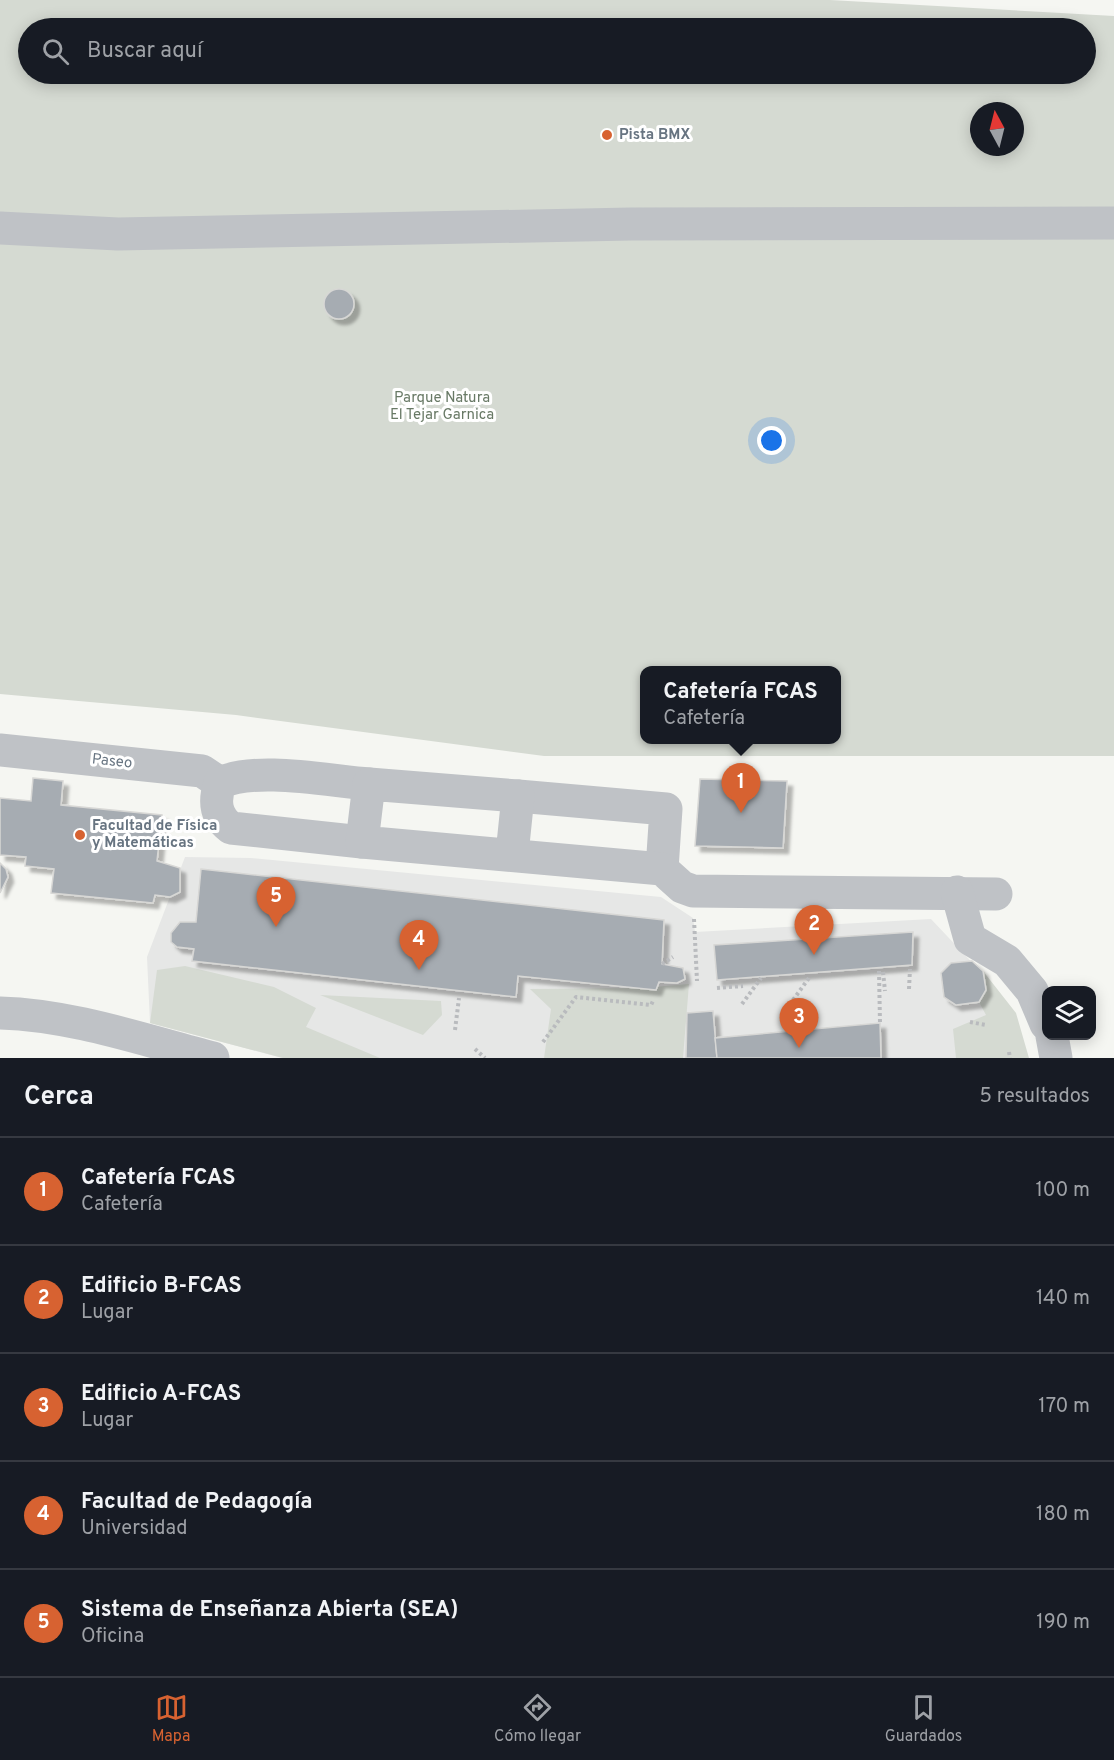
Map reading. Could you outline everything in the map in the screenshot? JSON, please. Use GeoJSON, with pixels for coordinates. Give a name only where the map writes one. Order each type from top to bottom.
{"type":"FeatureCollection","features":[{"type":"Feature","properties":{"kind":"street"},"geometry":{"type":"LineString","coordinates":[[0,228],[118,234],[631,224],[1114,223]]}},
{"type":"Feature","properties":{"kind":"street","name":"Paseo"},"geometry":{"type":"LineString","coordinates":[[0,750],[202,771],[220,783]]}},
{"type":"Feature","properties":{"kind":"street"},"geometry":{"type":"LineString","coordinates":[[662,869],[666,809],[253,775],[233,777],[220,783],[214,800],[221,821],[231,828],[662,869],[682,887],[693,891],[996,894]]}},
{"type":"Feature","properties":{"kind":"street"},"geometry":{"type":"LineString","coordinates":[[362,842],[369,784]]}},
{"type":"Feature","properties":{"kind":"street"},"geometry":{"type":"LineString","coordinates":[[512,854],[518,796]]}},
{"type":"Feature","properties":{"kind":"street"},"geometry":{"type":"LineString","coordinates":[[957,892],[970,939],[1007,961],[1032,991],[1042,1013]]}},
{"type":"Feature","properties":{"kind":"street"},"geometry":{"type":"LineString","coordinates":[[0,1013],[30,1014],[77,1022],[213,1058]]}},
{"type":"Feature","properties":{"kind":"street"},"geometry":{"type":"LineString","coordinates":[[1053,1040],[1056,1058]]}},
{"type":"Feature","properties":{"kind":"path"},"geometry":{"type":"LineString","coordinates":[[693,891],[697,981]]}},
{"type":"Feature","properties":{"kind":"path"},"geometry":{"type":"LineString","coordinates":[[662,964],[673,957]]}},
{"type":"Feature","properties":{"kind":"path"},"geometry":{"type":"LineString","coordinates":[[909,989],[910,969]]}},
{"type":"Feature","properties":{"kind":"path"},"geometry":{"type":"LineString","coordinates":[[880,1023],[881,972],[885,991]]}},
{"type":"Feature","properties":{"kind":"path"},"geometry":{"type":"LineString","coordinates":[[742,1004],[761,978]]}},
{"type":"Feature","properties":{"kind":"path"},"geometry":{"type":"LineString","coordinates":[[793,1000],[809,978]]}},
{"type":"Feature","properties":{"kind":"path"},"geometry":{"type":"LineString","coordinates":[[717,988],[743,986]]}},
{"type":"Feature","properties":{"kind":"path"},"geometry":{"type":"LineString","coordinates":[[543,1042],[576,997],[651,1005],[654,999]]}},
{"type":"Feature","properties":{"kind":"path"},"geometry":{"type":"LineString","coordinates":[[455,1030],[459,998]]}},
{"type":"Feature","properties":{"kind":"path"},"geometry":{"type":"LineString","coordinates":[[970,1022],[986,1025]]}},
{"type":"Feature","properties":{"kind":"path"},"geometry":{"type":"LineString","coordinates":[[475,1049],[485,1058]]}},
{"type":"Feature","properties":{"kind":"path"},"geometry":{"type":"LineString","coordinates":[[1009,1052],[1010,1058]]}},
{"type":"Feature","properties":{"kind":"shaded area"},"geometry":{"type":"Polygon","coordinates":[[[185,857],[251,858],[661,897],[693,918],[695,932],[931,919],[981,972],[1012,1013],[1027,1058],[282,1058],[150,1023],[147,957],[185,857]]]}},
{"type":"Feature","properties":{"kind":"green space","name":"Parque Natura El Tejar Garnica"},"geometry":{"type":"Polygon","coordinates":[[[0,0],[830,0],[1114,16],[1114,756],[544,756],[236,715],[0,694],[0,0]]]}},
{"type":"Feature","properties":{"kind":"green space"},"geometry":{"type":"Polygon","coordinates":[[[185,966],[274,987],[316,1008],[306,1027],[380,1058],[283,1058],[150,1023],[157,970],[185,966]]]}},
{"type":"Feature","properties":{"kind":"green space"},"geometry":{"type":"Polygon","coordinates":[[[983,971],[1016,1013],[1029,1058],[956,1058],[953,1029],[986,1015],[979,1002],[986,990],[983,971]]]}},
{"type":"Feature","properties":{"kind":"green space"},"geometry":{"type":"Polygon","coordinates":[[[689,984],[683,1058],[544,1058],[551,1009],[530,989],[642,988],[689,984]]]}},
{"type":"Feature","properties":{"kind":"green space"},"geometry":{"type":"Polygon","coordinates":[[[320,995],[441,1001],[442,1015],[423,1035],[320,995]]]}},
{"type":"Feature","properties":{"kind":"building"},"geometry":{"type":"Polygon","coordinates":[[[339,289],[345,290],[353,298],[353,310],[345,318],[339,319],[333,318],[325,310],[324,304],[325,298],[333,290],[339,289]]]}},
{"type":"Feature","properties":{"kind":"building","name":"Facultad de Física y Matemáticas"},"geometry":{"type":"Polygon","coordinates":[[[33,778],[63,781],[61,805],[162,815],[157,861],[180,868],[180,892],[170,897],[155,895],[153,903],[51,893],[54,869],[25,866],[26,857],[0,855],[0,798],[31,801],[33,778]]]}},
{"type":"Feature","properties":{"kind":"building"},"geometry":{"type":"Polygon","coordinates":[[[700,779],[787,781],[783,848],[695,846],[700,779]]]}},
{"type":"Feature","properties":{"kind":"building"},"geometry":{"type":"Polygon","coordinates":[[[0,863],[6,869],[8,877],[0,893],[0,863]]]}},
{"type":"Feature","properties":{"kind":"building"},"geometry":{"type":"Polygon","coordinates":[[[201,869],[664,920],[662,964],[683,968],[685,979],[677,983],[659,982],[656,990],[518,976],[516,997],[192,961],[194,949],[177,947],[171,942],[171,933],[180,922],[196,922],[201,869]]]}},
{"type":"Feature","properties":{"kind":"building"},"geometry":{"type":"Polygon","coordinates":[[[913,932],[912,965],[717,980],[714,945],[913,932]]]}},
{"type":"Feature","properties":{"kind":"building"},"geometry":{"type":"Polygon","coordinates":[[[972,961],[983,971],[986,990],[979,1002],[956,1005],[944,997],[941,973],[951,963],[972,961]]]}},
{"type":"Feature","properties":{"kind":"building"},"geometry":{"type":"Polygon","coordinates":[[[713,1011],[717,1058],[686,1058],[687,1013],[713,1011]]]}},
{"type":"Feature","properties":{"kind":"building"},"geometry":{"type":"Polygon","coordinates":[[[880,1023],[881,1058],[717,1058],[715,1038],[880,1023]]]}},
{"type":"Feature","properties":{"kind":"place","name":"Pista BMX"},"geometry":{"type":"Point","coordinates":[607,135]}},
{"type":"Feature","properties":{"kind":"place","name":"Cafetería FCAS"},"geometry":{"type":"Point","coordinates":[741,813]}},
{"type":"Feature","properties":{"kind":"place","name":"Facultad de Física y Matemáticas"},"geometry":{"type":"Point","coordinates":[80,835]}},
{"type":"Feature","properties":{"kind":"place","name":"Sistema de Enseñanza Abierta (SEA)"},"geometry":{"type":"Point","coordinates":[276,927]}},
{"type":"Feature","properties":{"kind":"place","name":"Edificio B-FCAS"},"geometry":{"type":"Point","coordinates":[814,955]}},
{"type":"Feature","properties":{"kind":"place","name":"Facultad de Pedagogía"},"geometry":{"type":"Point","coordinates":[419,970]}},
{"type":"Feature","properties":{"kind":"place","name":"Edificio A-FCAS"},"geometry":{"type":"Point","coordinates":[799,1048]}}]}
